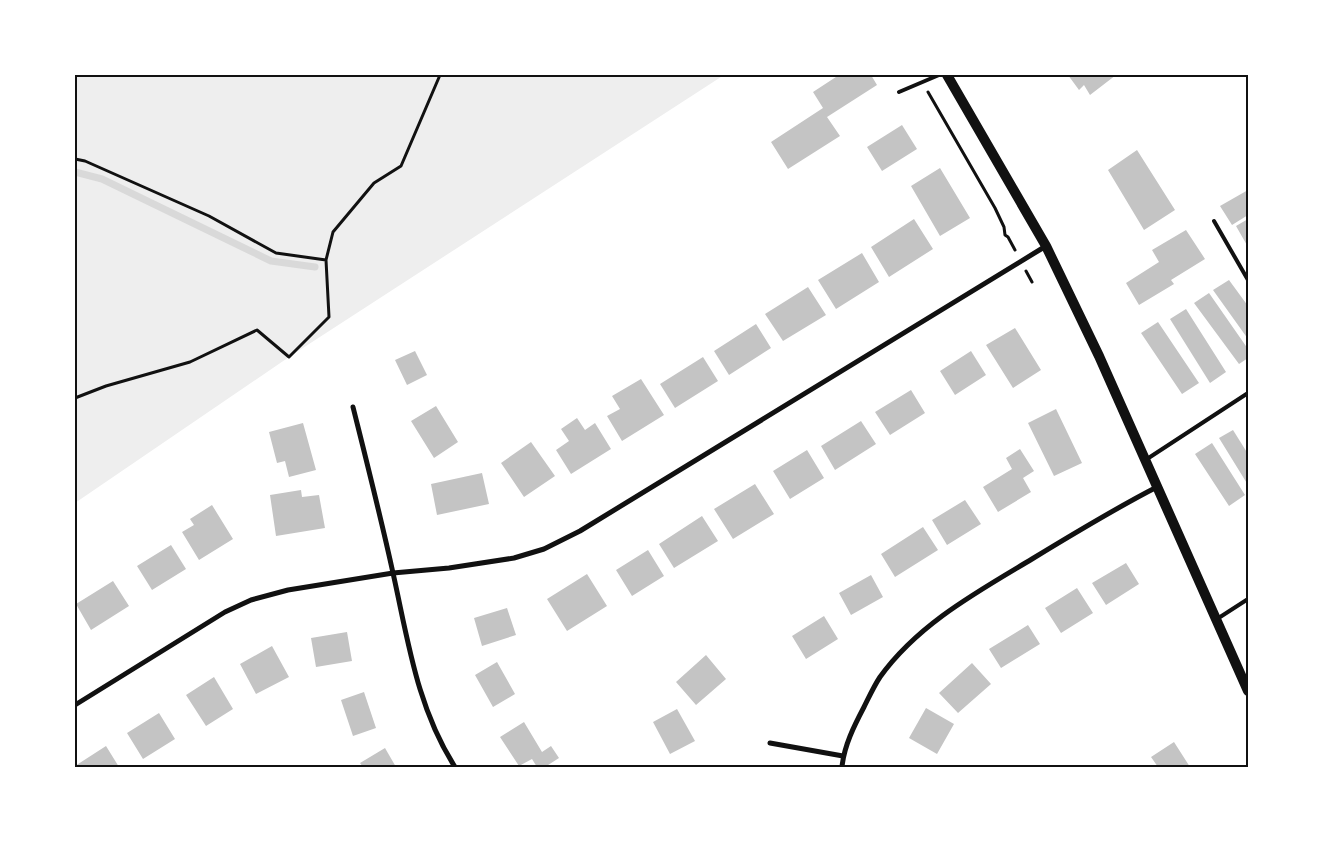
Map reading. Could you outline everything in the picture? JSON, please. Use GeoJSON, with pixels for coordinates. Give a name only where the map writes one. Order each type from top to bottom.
{"type":"FeatureCollection","features":[{"type":"Feature","properties":{"kind":"main road"},"geometry":{"type":"LineString","coordinates":[[947,75],[1046,246],[1099,356],[1248,691]]}},
{"type":"Feature","properties":{"kind":"street"},"geometry":{"type":"LineString","coordinates":[[75,705],[225,612],[252,600],[288,590],[393,573],[449,568],[514,558],[544,549],[580,531],[1046,246]]}},
{"type":"Feature","properties":{"kind":"street"},"geometry":{"type":"LineString","coordinates":[[353,407],[393,573],[416,680],[431,723],[443,749],[455,767]]}},
{"type":"Feature","properties":{"kind":"street"},"geometry":{"type":"LineString","coordinates":[[842,767],[843,756],[858,717],[879,678],[926,628],[972,595],[1113,510],[1158,487]]}},
{"type":"Feature","properties":{"kind":"street"},"geometry":{"type":"LineString","coordinates":[[770,743],[843,756]]}},
{"type":"Feature","properties":{"kind":"lane"},"geometry":{"type":"LineString","coordinates":[[899,92],[939,75]]}},
{"type":"Feature","properties":{"kind":"lane"},"geometry":{"type":"LineString","coordinates":[[1214,221],[1248,280]]}},
{"type":"Feature","properties":{"kind":"lane"},"geometry":{"type":"LineString","coordinates":[[1145,460],[1248,392]]}},
{"type":"Feature","properties":{"kind":"lane"},"geometry":{"type":"LineString","coordinates":[[1217,619],[1248,599]]}},
{"type":"Feature","properties":{"kind":"path"},"geometry":{"type":"LineString","coordinates":[[75,398],[106,386],[190,362],[257,330],[289,357],[329,317],[326,260],[333,232],[374,183],[401,166],[440,75]]}},
{"type":"Feature","properties":{"kind":"path"},"geometry":{"type":"LineString","coordinates":[[922,82],[986,191],[1004,227],[1005,235],[1008,237]]}},
{"type":"Feature","properties":{"kind":"path"},"geometry":{"type":"LineString","coordinates":[[75,160],[85,160],[209,216],[276,253],[326,260]]}},
{"type":"Feature","properties":{"kind":"shaded area"},"geometry":{"type":"Polygon","coordinates":[[[75,75],[724,75],[289,357],[75,503],[75,75]]]}},
{"type":"Feature","properties":{"kind":"building"},"geometry":{"type":"Polygon","coordinates":[[[839,75],[871,75],[877,85],[827,117],[840,136],[788,169],[771,142],[823,108],[813,92],[839,75]]]}},
{"type":"Feature","properties":{"kind":"building"},"geometry":{"type":"Polygon","coordinates":[[[1068,75],[1116,75],[1090,95],[1084,85],[1079,90],[1068,75]]]}},
{"type":"Feature","properties":{"kind":"building"},"geometry":{"type":"Polygon","coordinates":[[[902,125],[917,149],[882,171],[867,147],[902,125]]]}},
{"type":"Feature","properties":{"kind":"building"},"geometry":{"type":"Polygon","coordinates":[[[1137,150],[1175,210],[1144,230],[1108,170],[1137,150]]]}},
{"type":"Feature","properties":{"kind":"building"},"geometry":{"type":"Polygon","coordinates":[[[940,168],[970,218],[940,236],[911,186],[940,168]]]}},
{"type":"Feature","properties":{"kind":"building"},"geometry":{"type":"Polygon","coordinates":[[[1248,190],[1248,215],[1232,225],[1220,206],[1248,190]]]}},
{"type":"Feature","properties":{"kind":"building"},"geometry":{"type":"Polygon","coordinates":[[[914,219],[933,249],[889,277],[871,247],[914,219]]]}},
{"type":"Feature","properties":{"kind":"building"},"geometry":{"type":"Polygon","coordinates":[[[1248,219],[1248,247],[1236,226],[1248,219]]]}},
{"type":"Feature","properties":{"kind":"building"},"geometry":{"type":"Polygon","coordinates":[[[1186,230],[1205,259],[1171,280],[1174,284],[1139,305],[1126,283],[1159,262],[1152,250],[1186,230]]]}},
{"type":"Feature","properties":{"kind":"building"},"geometry":{"type":"Polygon","coordinates":[[[862,253],[879,282],[836,309],[818,280],[862,253]]]}},
{"type":"Feature","properties":{"kind":"building"},"geometry":{"type":"Polygon","coordinates":[[[1229,280],[1248,306],[1248,339],[1213,290],[1229,280]]]}},
{"type":"Feature","properties":{"kind":"building"},"geometry":{"type":"Polygon","coordinates":[[[808,287],[826,315],[783,341],[765,314],[808,287]]]}},
{"type":"Feature","properties":{"kind":"building"},"geometry":{"type":"Polygon","coordinates":[[[1209,293],[1248,349],[1248,358],[1239,364],[1194,303],[1209,293]]]}},
{"type":"Feature","properties":{"kind":"building"},"geometry":{"type":"Polygon","coordinates":[[[1186,309],[1226,372],[1210,383],[1170,319],[1186,309]]]}},
{"type":"Feature","properties":{"kind":"building"},"geometry":{"type":"Polygon","coordinates":[[[1158,322],[1199,383],[1182,394],[1141,333],[1158,322]]]}},
{"type":"Feature","properties":{"kind":"building"},"geometry":{"type":"Polygon","coordinates":[[[756,324],[771,348],[729,375],[714,351],[756,324]]]}},
{"type":"Feature","properties":{"kind":"building"},"geometry":{"type":"Polygon","coordinates":[[[1015,328],[1041,370],[1013,388],[986,345],[1015,328]]]}},
{"type":"Feature","properties":{"kind":"building"},"geometry":{"type":"Polygon","coordinates":[[[415,351],[427,375],[407,385],[395,360],[415,351]]]}},
{"type":"Feature","properties":{"kind":"building"},"geometry":{"type":"Polygon","coordinates":[[[971,351],[986,375],[955,395],[940,371],[971,351]]]}},
{"type":"Feature","properties":{"kind":"building"},"geometry":{"type":"Polygon","coordinates":[[[703,357],[718,381],[675,408],[660,384],[703,357]]]}},
{"type":"Feature","properties":{"kind":"building"},"geometry":{"type":"Polygon","coordinates":[[[641,379],[664,415],[622,441],[607,416],[620,409],[612,396],[641,379]]]}},
{"type":"Feature","properties":{"kind":"building"},"geometry":{"type":"Polygon","coordinates":[[[911,390],[925,413],[890,435],[875,412],[911,390]]]}},
{"type":"Feature","properties":{"kind":"building"},"geometry":{"type":"Polygon","coordinates":[[[436,406],[458,442],[434,458],[411,421],[436,406]]]}},
{"type":"Feature","properties":{"kind":"building"},"geometry":{"type":"Polygon","coordinates":[[[1056,409],[1082,463],[1054,476],[1028,423],[1056,409]]]}},
{"type":"Feature","properties":{"kind":"building"},"geometry":{"type":"Polygon","coordinates":[[[577,418],[585,430],[595,423],[611,449],[571,474],[556,450],[569,441],[561,429],[577,418]]]}},
{"type":"Feature","properties":{"kind":"building"},"geometry":{"type":"Polygon","coordinates":[[[861,421],[876,444],[835,470],[821,446],[861,421]]]}},
{"type":"Feature","properties":{"kind":"building"},"geometry":{"type":"Polygon","coordinates":[[[303,423],[316,470],[289,477],[285,461],[277,463],[269,432],[303,423]]]}},
{"type":"Feature","properties":{"kind":"building"},"geometry":{"type":"Polygon","coordinates":[[[1233,430],[1248,454],[1248,485],[1219,438],[1233,430]]]}},
{"type":"Feature","properties":{"kind":"building"},"geometry":{"type":"Polygon","coordinates":[[[531,442],[555,476],[524,497],[501,463],[531,442]]]}},
{"type":"Feature","properties":{"kind":"building"},"geometry":{"type":"Polygon","coordinates":[[[1212,443],[1245,495],[1229,506],[1195,454],[1212,443]]]}},
{"type":"Feature","properties":{"kind":"building"},"geometry":{"type":"Polygon","coordinates":[[[1020,449],[1034,471],[1023,478],[1031,492],[998,512],[983,487],[1012,469],[1006,458],[1020,449]]]}},
{"type":"Feature","properties":{"kind":"building"},"geometry":{"type":"Polygon","coordinates":[[[807,450],[824,478],[790,499],[773,471],[807,450]]]}},
{"type":"Feature","properties":{"kind":"building"},"geometry":{"type":"Polygon","coordinates":[[[482,473],[489,504],[437,515],[431,484],[482,473]]]}},
{"type":"Feature","properties":{"kind":"building"},"geometry":{"type":"Polygon","coordinates":[[[755,484],[774,514],[733,539],[714,509],[755,484]]]}},
{"type":"Feature","properties":{"kind":"building"},"geometry":{"type":"Polygon","coordinates":[[[301,490],[302,497],[319,495],[325,528],[276,536],[270,495],[301,490]]]}},
{"type":"Feature","properties":{"kind":"building"},"geometry":{"type":"Polygon","coordinates":[[[965,500],[981,524],[947,545],[932,520],[965,500]]]}},
{"type":"Feature","properties":{"kind":"building"},"geometry":{"type":"Polygon","coordinates":[[[212,505],[233,539],[199,560],[182,532],[194,525],[190,519],[212,505]]]}},
{"type":"Feature","properties":{"kind":"building"},"geometry":{"type":"Polygon","coordinates":[[[702,516],[718,541],[674,568],[659,544],[702,516]]]}},
{"type":"Feature","properties":{"kind":"building"},"geometry":{"type":"Polygon","coordinates":[[[923,527],[938,550],[895,577],[881,554],[923,527]]]}},
{"type":"Feature","properties":{"kind":"building"},"geometry":{"type":"Polygon","coordinates":[[[171,545],[186,569],[152,590],[137,566],[171,545]]]}},
{"type":"Feature","properties":{"kind":"building"},"geometry":{"type":"Polygon","coordinates":[[[648,550],[664,576],[632,596],[616,570],[648,550]]]}},
{"type":"Feature","properties":{"kind":"building"},"geometry":{"type":"Polygon","coordinates":[[[1126,563],[1139,584],[1106,605],[1092,583],[1126,563]]]}},
{"type":"Feature","properties":{"kind":"building"},"geometry":{"type":"Polygon","coordinates":[[[587,574],[607,606],[567,631],[547,599],[587,574]]]}},
{"type":"Feature","properties":{"kind":"building"},"geometry":{"type":"Polygon","coordinates":[[[871,575],[883,597],[851,615],[839,593],[871,575]]]}},
{"type":"Feature","properties":{"kind":"building"},"geometry":{"type":"Polygon","coordinates":[[[113,581],[129,606],[91,630],[76,604],[113,581]]]}},
{"type":"Feature","properties":{"kind":"building"},"geometry":{"type":"Polygon","coordinates":[[[1077,588],[1093,613],[1061,633],[1045,608],[1077,588]]]}},
{"type":"Feature","properties":{"kind":"building"},"geometry":{"type":"Polygon","coordinates":[[[507,608],[516,635],[482,646],[474,618],[507,608]]]}},
{"type":"Feature","properties":{"kind":"building"},"geometry":{"type":"Polygon","coordinates":[[[824,616],[838,639],[806,659],[792,636],[824,616]]]}},
{"type":"Feature","properties":{"kind":"building"},"geometry":{"type":"Polygon","coordinates":[[[1028,625],[1040,644],[1001,668],[989,649],[1028,625]]]}},
{"type":"Feature","properties":{"kind":"building"},"geometry":{"type":"Polygon","coordinates":[[[347,632],[352,661],[316,667],[311,638],[347,632]]]}},
{"type":"Feature","properties":{"kind":"building"},"geometry":{"type":"Polygon","coordinates":[[[272,646],[289,677],[256,694],[240,664],[272,646]]]}},
{"type":"Feature","properties":{"kind":"building"},"geometry":{"type":"Polygon","coordinates":[[[706,655],[726,679],[696,705],[676,682],[706,655]]]}},
{"type":"Feature","properties":{"kind":"building"},"geometry":{"type":"Polygon","coordinates":[[[497,662],[515,694],[493,707],[475,675],[497,662]]]}},
{"type":"Feature","properties":{"kind":"building"},"geometry":{"type":"Polygon","coordinates":[[[972,663],[991,684],[958,713],[939,693],[972,663]]]}},
{"type":"Feature","properties":{"kind":"building"},"geometry":{"type":"Polygon","coordinates":[[[214,677],[233,709],[206,726],[186,695],[214,677]]]}},
{"type":"Feature","properties":{"kind":"building"},"geometry":{"type":"Polygon","coordinates":[[[364,692],[376,728],[353,736],[341,700],[364,692]]]}},
{"type":"Feature","properties":{"kind":"building"},"geometry":{"type":"Polygon","coordinates":[[[926,708],[954,724],[937,754],[909,738],[926,708]]]}},
{"type":"Feature","properties":{"kind":"building"},"geometry":{"type":"Polygon","coordinates":[[[677,709],[695,741],[670,754],[653,722],[677,709]]]}},
{"type":"Feature","properties":{"kind":"building"},"geometry":{"type":"Polygon","coordinates":[[[159,713],[175,739],[143,759],[127,733],[159,713]]]}},
{"type":"Feature","properties":{"kind":"building"},"geometry":{"type":"Polygon","coordinates":[[[524,722],[542,752],[551,746],[559,758],[545,767],[537,767],[532,759],[519,766],[500,737],[524,722]]]}},
{"type":"Feature","properties":{"kind":"building"},"geometry":{"type":"Polygon","coordinates":[[[1174,742],[1190,767],[1158,767],[1151,757],[1174,742]]]}},
{"type":"Feature","properties":{"kind":"building"},"geometry":{"type":"Polygon","coordinates":[[[106,746],[119,767],[75,767],[75,766],[106,746]]]}},
{"type":"Feature","properties":{"kind":"building"},"geometry":{"type":"Polygon","coordinates":[[[385,748],[396,767],[363,767],[360,763],[385,748]]]}},
{"type":"Feature","properties":{"kind":"waterway"},"geometry":{"type":"LineString","coordinates":[[75,172],[102,179],[271,261],[315,267]]}}]}
